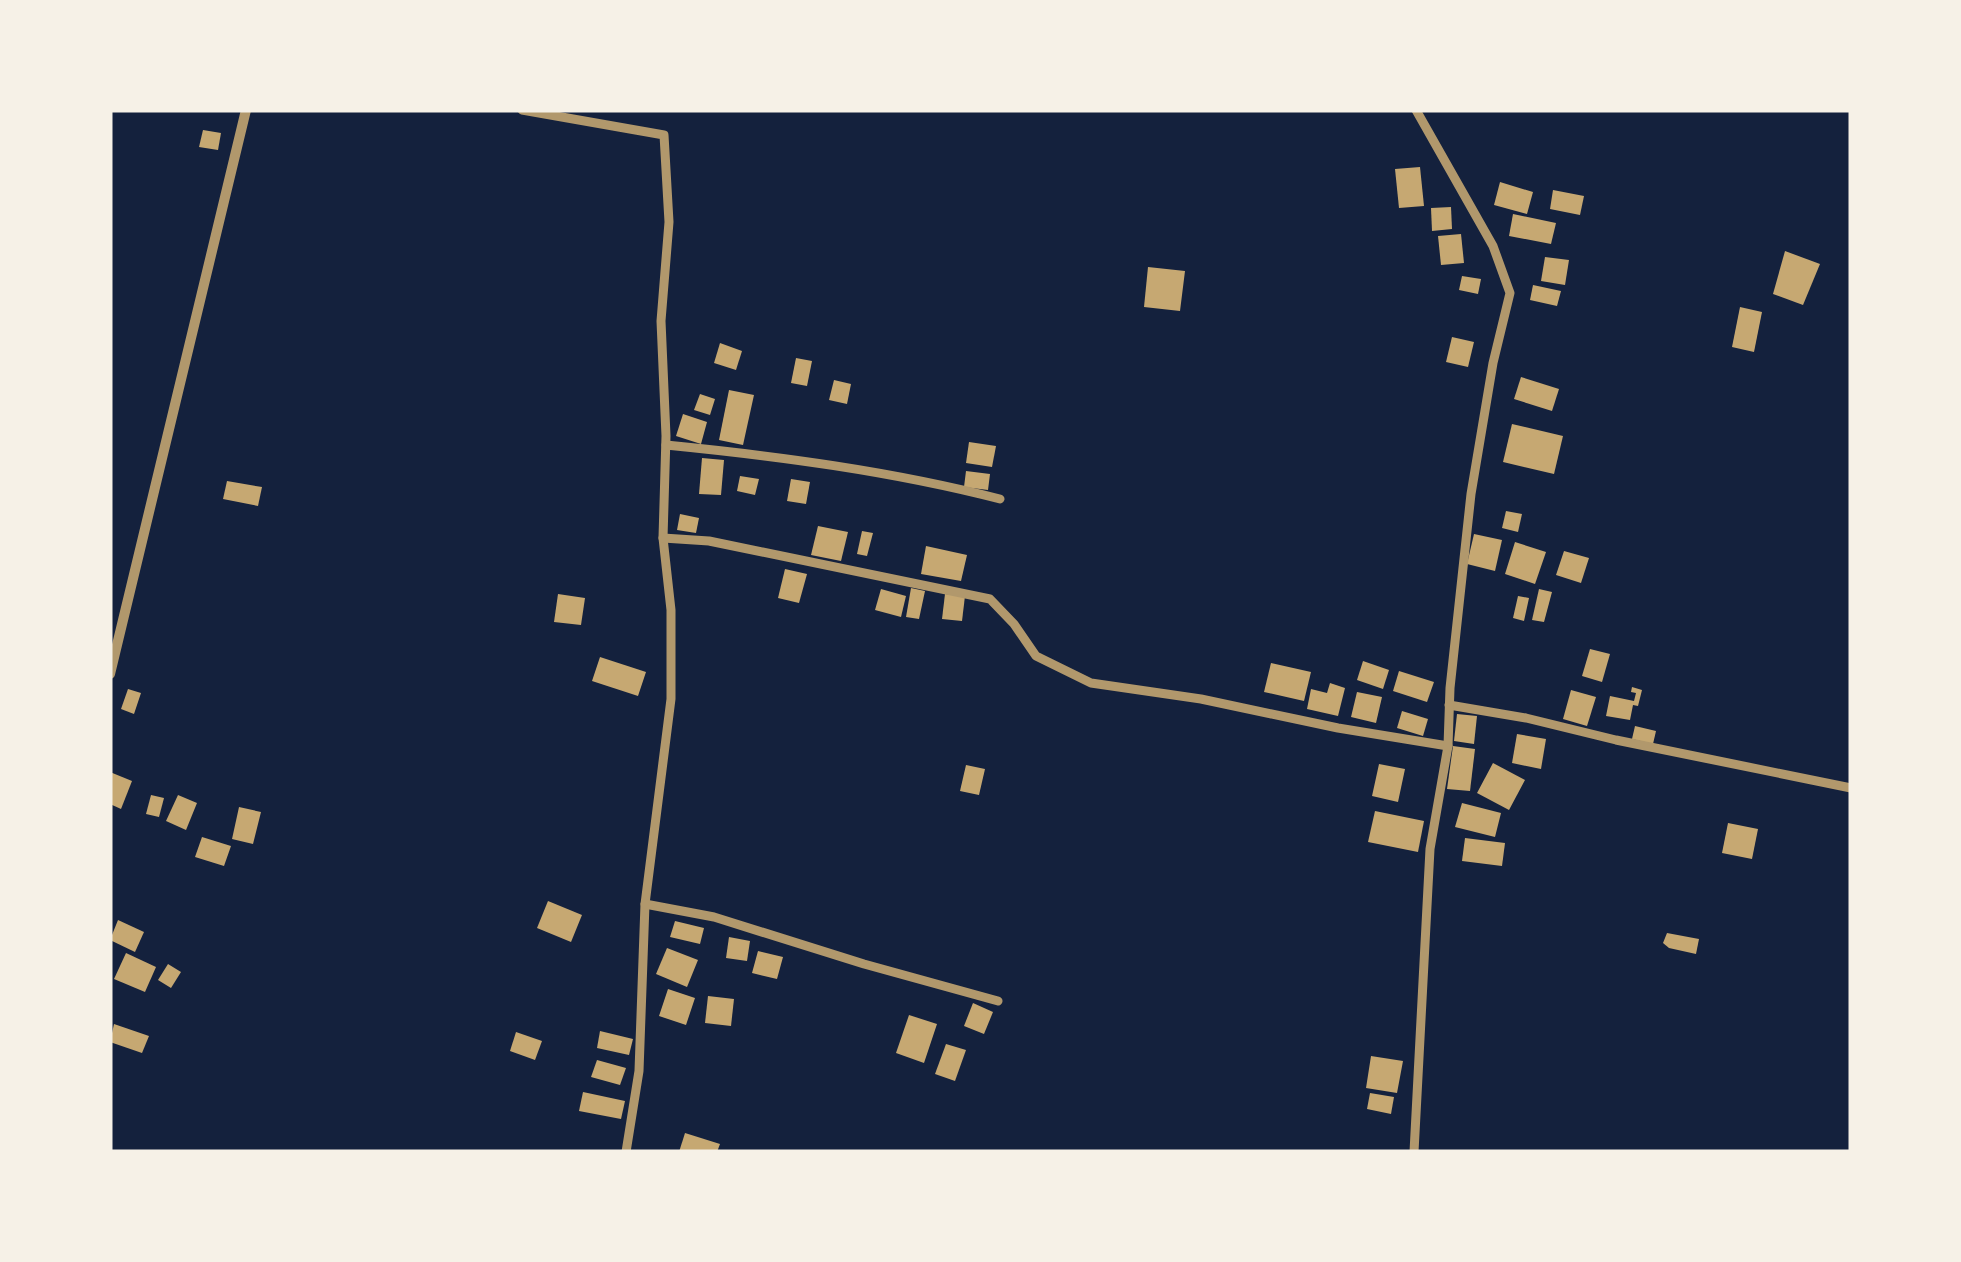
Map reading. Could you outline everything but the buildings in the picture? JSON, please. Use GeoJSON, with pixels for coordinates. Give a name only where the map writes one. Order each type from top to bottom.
{"type":"FeatureCollection","features":[{"type":"Feature","properties":{"kind":"street"},"geometry":{"type":"LineString","coordinates":[[110,674],[246,110]]}},
{"type":"Feature","properties":{"kind":"street"},"geometry":{"type":"LineString","coordinates":[[522,110],[664,135],[669,222],[661,321],[666,445],[663,538],[670,610],[671,699],[645,904],[639,1070],[626,1152]]}},
{"type":"Feature","properties":{"kind":"street"},"geometry":{"type":"LineString","coordinates":[[1414,1152],[1430,850],[1448,746],[1472,494],[1493,363],[1510,292],[1494,246],[1416,110]]}},
{"type":"Feature","properties":{"kind":"street"},"geometry":{"type":"LineString","coordinates":[[666,445],[748,453],[951,486],[1000,499]]}},
{"type":"Feature","properties":{"kind":"street"},"geometry":{"type":"LineString","coordinates":[[663,538],[708,541],[990,599],[1036,656],[1092,683],[1201,699],[1448,746]]}},
{"type":"Feature","properties":{"kind":"street"},"geometry":{"type":"LineString","coordinates":[[1449,705],[1851,788]]}},
{"type":"Feature","properties":{"kind":"street"},"geometry":{"type":"LineString","coordinates":[[645,904],[714,917],[864,964],[998,1000]]}}]}
